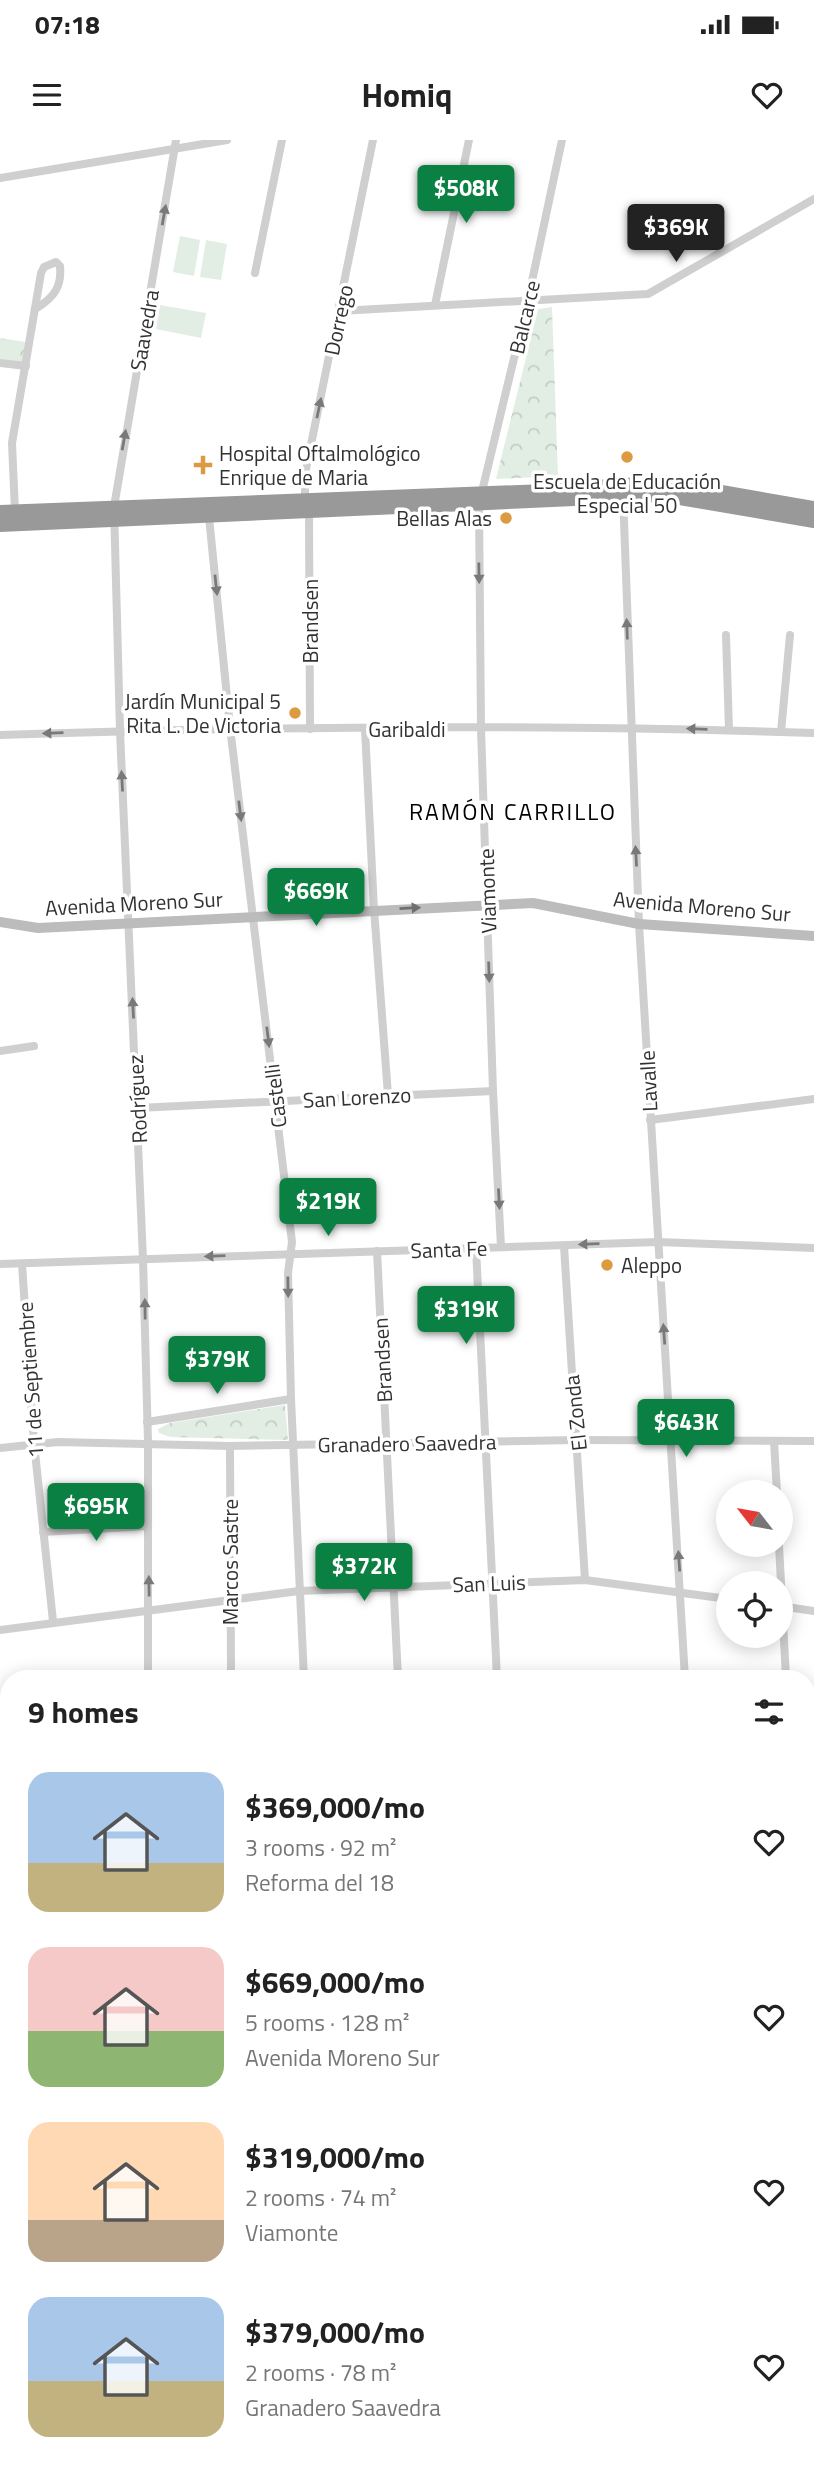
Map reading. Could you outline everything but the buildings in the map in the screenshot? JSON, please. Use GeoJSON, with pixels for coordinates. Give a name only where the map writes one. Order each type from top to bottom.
{"type":"FeatureCollection","features":[{"type":"Feature","properties":{"kind":"highway"},"geometry":{"type":"LineString","coordinates":[[0,525],[114,513],[623,491],[681,484],[814,508]]}},
{"type":"Feature","properties":{"kind":"highway"},"geometry":{"type":"LineString","coordinates":[[623,491],[677,496],[814,521]]}},
{"type":"Feature","properties":{"kind":"highway"},"geometry":{"type":"LineString","coordinates":[[8,511],[209,517],[307,506]]}},
{"type":"Feature","properties":{"kind":"street"},"geometry":{"type":"LineString","coordinates":[[0,177],[176,144],[227,140]]}},
{"type":"Feature","properties":{"kind":"street"},"geometry":{"type":"LineString","coordinates":[[255,273],[282,140]]}},
{"type":"Feature","properties":{"kind":"street","name":"Dorrego"},"geometry":{"type":"LineString","coordinates":[[307,506],[305,474],[373,140]]}},
{"type":"Feature","properties":{"kind":"street"},"geometry":{"type":"LineString","coordinates":[[435,305],[469,140]]}},
{"type":"Feature","properties":{"kind":"street","name":"Balcarce"},"geometry":{"type":"LineString","coordinates":[[479,498],[528,300],[562,140]]}},
{"type":"Feature","properties":{"kind":"street","name":"Saavedra"},"geometry":{"type":"LineString","coordinates":[[114,513],[176,144]]}},
{"type":"Feature","properties":{"kind":"street"},"geometry":{"type":"LineString","coordinates":[[340,311],[648,294],[814,199]]}},
{"type":"Feature","properties":{"kind":"street"},"geometry":{"type":"LineString","coordinates":[[8,511],[11,453],[44,267],[56,262],[60,266],[60,284],[49,300],[37,308]]}},
{"type":"Feature","properties":{"kind":"street"},"geometry":{"type":"LineString","coordinates":[[0,363],[26,366]]}},
{"type":"Feature","properties":{"kind":"street","name":"Lavalle"},"geometry":{"type":"LineString","coordinates":[[623,491],[639,924],[685,1670]]}},
{"type":"Feature","properties":{"kind":"street","name":"Viamonte"},"geometry":{"type":"LineString","coordinates":[[479,498],[481,729],[493,1091],[502,1248]]}},
{"type":"Feature","properties":{"kind":"street","name":"Brandsen"},"geometry":{"type":"LineString","coordinates":[[307,506],[310,729]]}},
{"type":"Feature","properties":{"kind":"street","name":"Rodríguez"},"geometry":{"type":"LineString","coordinates":[[114,513],[120,731],[144,1259],[150,1608],[148,1670]]}},
{"type":"Feature","properties":{"kind":"street","name":"Castelli"},"geometry":{"type":"LineString","coordinates":[[209,517],[230,727],[292,1242],[288,1273],[290,1399],[303,1670]]}},
{"type":"Feature","properties":{"kind":"street"},"geometry":{"type":"LineString","coordinates":[[726,635],[729,730]]}},
{"type":"Feature","properties":{"kind":"street"},"geometry":{"type":"LineString","coordinates":[[781,732],[790,635]]}},
{"type":"Feature","properties":{"kind":"street","name":"Garibaldi"},"geometry":{"type":"LineString","coordinates":[[0,735],[230,727],[481,729],[630,726],[814,733]]}},
{"type":"Feature","properties":{"kind":"street"},"geometry":{"type":"LineString","coordinates":[[365,729],[374,909],[388,1095]]}},
{"type":"Feature","properties":{"kind":"street","name":"Avenida Moreno Sur"},"geometry":{"type":"LineString","coordinates":[[0,922],[38,928],[374,909],[544,904],[639,924],[814,936]]}},
{"type":"Feature","properties":{"kind":"street"},"geometry":{"type":"LineString","coordinates":[[0,1051],[34,1046]]}},
{"type":"Feature","properties":{"kind":"street","name":"San Lorenzo"},"geometry":{"type":"LineString","coordinates":[[138,1108],[493,1091]]}},
{"type":"Feature","properties":{"kind":"street"},"geometry":{"type":"LineString","coordinates":[[650,1120],[814,1099]]}},
{"type":"Feature","properties":{"kind":"street","name":"Santa Fe"},"geometry":{"type":"LineString","coordinates":[[0,1264],[658,1241],[814,1248]]}},
{"type":"Feature","properties":{"kind":"street","name":"El Zonda"},"geometry":{"type":"LineString","coordinates":[[564,1245],[586,1580]]}},
{"type":"Feature","properties":{"kind":"street"},"geometry":{"type":"LineString","coordinates":[[476,1248],[496,1670]]}},
{"type":"Feature","properties":{"kind":"street","name":"Brandsen"},"geometry":{"type":"LineString","coordinates":[[377,1251],[397,1670]]}},
{"type":"Feature","properties":{"kind":"street","name":"11 de Septiembre"},"geometry":{"type":"LineString","coordinates":[[22,1264],[34,1443],[53,1621]]}},
{"type":"Feature","properties":{"kind":"street"},"geometry":{"type":"LineString","coordinates":[[148,1422],[290,1399]]}},
{"type":"Feature","properties":{"kind":"street","name":"Granadero Saavedra"},"geometry":{"type":"LineString","coordinates":[[0,1448],[34,1443],[148,1442],[230,1447],[577,1440],[814,1441]]}},
{"type":"Feature","properties":{"kind":"street"},"geometry":{"type":"LineString","coordinates":[[775,1441],[776,1480]]}},
{"type":"Feature","properties":{"kind":"street","name":"Marcos Sastre"},"geometry":{"type":"LineString","coordinates":[[230,1447],[231,1670]]}},
{"type":"Feature","properties":{"kind":"street"},"geometry":{"type":"LineString","coordinates":[[43,1532],[148,1526]]}},
{"type":"Feature","properties":{"kind":"street","name":"San Luis"},"geometry":{"type":"LineString","coordinates":[[0,1630],[150,1608],[299,1591],[586,1580],[716,1597]]}},
{"type":"Feature","properties":{"kind":"street"},"geometry":{"type":"LineString","coordinates":[[793,1608],[814,1611]]}},
{"type":"Feature","properties":{"kind":"street"},"geometry":{"type":"LineString","coordinates":[[784,1648],[785,1670]]}},
{"type":"Feature","properties":{"kind":"green space"},"geometry":{"type":"Polygon","coordinates":[[[180,236],[200,240],[194,276],[173,272],[180,236]]]}},
{"type":"Feature","properties":{"kind":"green space"},"geometry":{"type":"Polygon","coordinates":[[[206,240],[227,244],[221,280],[200,277],[206,240]]]}},
{"type":"Feature","properties":{"kind":"green space"},"geometry":{"type":"Polygon","coordinates":[[[160,305],[206,313],[201,338],[156,329],[160,305]]]}},
{"type":"Feature","properties":{"kind":"green space"},"geometry":{"type":"Polygon","coordinates":[[[552,307],[558,476],[496,479],[538,309],[552,307]]]}},
{"type":"Feature","properties":{"kind":"green space"},"geometry":{"type":"Polygon","coordinates":[[[0,338],[26,342],[23,363],[0,359],[0,338]]]}},
{"type":"Feature","properties":{"kind":"green space"},"geometry":{"type":"Polygon","coordinates":[[[285,1405],[288,1440],[170,1437],[159,1433],[158,1429],[170,1423],[285,1405]]]}},
{"type":"Feature","properties":{"kind":"place","name":"Escuela de Educación Especial 50"},"geometry":{"type":"Point","coordinates":[627,457]}},
{"type":"Feature","properties":{"kind":"place","name":"Hospital Oftalmológico Enrique de Maria"},"geometry":{"type":"Point","coordinates":[203,465]}},
{"type":"Feature","properties":{"kind":"place","name":"Bellas Alas"},"geometry":{"type":"Point","coordinates":[506,518]}},
{"type":"Feature","properties":{"kind":"place","name":"Jardín Municipal 5 Rita L. De Victoria"},"geometry":{"type":"Point","coordinates":[295,713]}},
{"type":"Feature","properties":{"kind":"place","name":"Aleppo"},"geometry":{"type":"Point","coordinates":[607,1265]}},
{"type":"Feature","properties":{"kind":"district","name":"RAMÓN CARRILLO"},"geometry":{"type":"Point","coordinates":[513,811]}}]}
